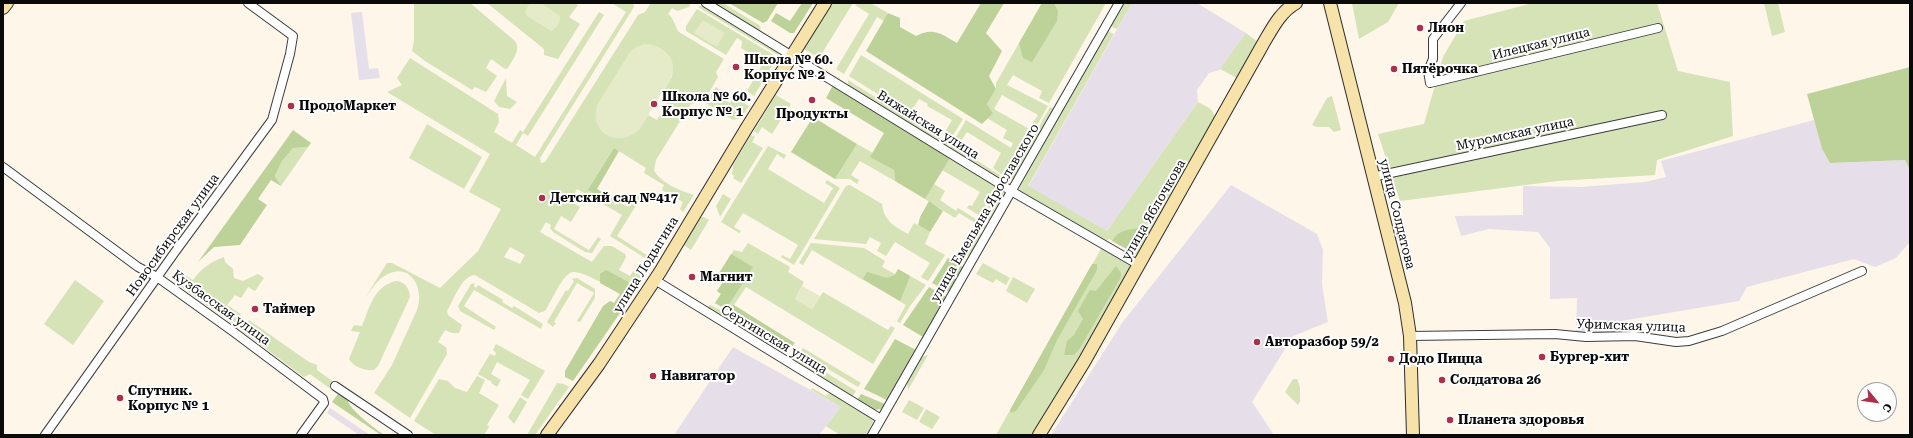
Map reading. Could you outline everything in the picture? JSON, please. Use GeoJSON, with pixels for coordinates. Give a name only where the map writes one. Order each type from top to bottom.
{"type":"FeatureCollection","features":[{"type":"Feature","properties":{"kind":"main road"},"geometry":{"type":"LineString","coordinates":[[3,8],[7,3]]}},
{"type":"Feature","properties":{"kind":"main road","name":"улица Лодыгина"},"geometry":{"type":"LineString","coordinates":[[548,435],[599,364],[655,280],[825,3]]}},
{"type":"Feature","properties":{"kind":"main road","name":"улица Яблочкова"},"geometry":{"type":"LineString","coordinates":[[1039,435],[1084,362],[1263,44],[1280,17],[1290,6],[1296,3]]}},
{"type":"Feature","properties":{"kind":"main road","name":"улица Солдатова"},"geometry":{"type":"LineString","coordinates":[[1330,3],[1372,177],[1405,303],[1410,336],[1413,435]]}},
{"type":"Feature","properties":{"kind":"street","name":"Новосибирская улица"},"geometry":{"type":"LineString","coordinates":[[45,435],[157,277],[272,120],[290,54],[293,36],[248,3]]}},
{"type":"Feature","properties":{"kind":"street","name":"Вижайская улица"},"geometry":{"type":"LineString","coordinates":[[706,3],[1012,192],[1139,265]]}},
{"type":"Feature","properties":{"kind":"street","name":"улица Емельяна Ярославского"},"geometry":{"type":"LineString","coordinates":[[872,435],[1119,3]]}},
{"type":"Feature","properties":{"kind":"street","name":"Илецкая улица"},"geometry":{"type":"LineString","coordinates":[[1461,3],[1433,39],[1433,59],[1428,71],[1430,83],[1658,28]]}},
{"type":"Feature","properties":{"kind":"street","name":"Муромская улица"},"geometry":{"type":"LineString","coordinates":[[1372,177],[1662,115]]}},
{"type":"Feature","properties":{"kind":"street","name":"Кузбасская улица"},"geometry":{"type":"LineString","coordinates":[[3,167],[138,267],[157,277],[320,397],[324,403],[301,435]]}},
{"type":"Feature","properties":{"kind":"street","name":"Уфимская улица"},"geometry":{"type":"LineString","coordinates":[[1410,336],[1555,334],[1586,337],[1635,336],[1676,342],[1689,341],[1736,326],[1862,271]]}},
{"type":"Feature","properties":{"kind":"street","name":"Сергинская улица"},"geometry":{"type":"LineString","coordinates":[[655,280],[881,419]]}},
{"type":"Feature","properties":{"kind":"street"},"geometry":{"type":"LineString","coordinates":[[336,386],[408,435]]}},
{"type":"Feature","properties":{"kind":"shaded area"},"geometry":{"type":"Polygon","coordinates":[[[1132,3],[1197,3],[1246,33],[1220,70],[1209,73],[1197,90],[1198,102],[1107,231],[1028,187],[1132,3]]]}},
{"type":"Feature","properties":{"kind":"shaded area"},"geometry":{"type":"Polygon","coordinates":[[[362,12],[369,69],[378,68],[380,78],[359,80],[351,13],[362,12]]]}},
{"type":"Feature","properties":{"kind":"shaded area"},"geometry":{"type":"Polygon","coordinates":[[[1814,120],[1822,149],[1830,163],[1905,160],[1910,170],[1910,242],[1896,258],[1875,267],[1854,259],[1747,287],[1739,301],[1621,321],[1621,335],[1576,334],[1577,298],[1550,299],[1550,248],[1538,232],[1489,229],[1461,236],[1455,216],[1523,215],[1523,186],[1581,187],[1645,182],[1666,177],[1661,161],[1814,120]]]}},
{"type":"Feature","properties":{"kind":"shaded area"},"geometry":{"type":"Polygon","coordinates":[[[1231,185],[1317,234],[1323,250],[1322,284],[1328,322],[1293,336],[1252,402],[1274,435],[1051,435],[1122,323],[1231,185]]]}},
{"type":"Feature","properties":{"kind":"shaded area"},"geometry":{"type":"Polygon","coordinates":[[[733,347],[841,407],[819,435],[674,435],[733,347]]]}},
{"type":"Feature","properties":{"kind":"shaded area"},"geometry":{"type":"Polygon","coordinates":[[[330,408],[370,435],[359,435],[327,413],[330,408]]]}},
{"type":"Feature","properties":{"kind":"green space"},"geometry":{"type":"Polygon","coordinates":[[[414,3],[470,3],[515,41],[517,44],[517,51],[508,68],[505,69],[491,59],[486,68],[497,76],[486,92],[475,87],[472,90],[425,61],[412,51],[414,40],[414,3]]]}},
{"type":"Feature","properties":{"kind":"green space"},"geometry":{"type":"Polygon","coordinates":[[[487,3],[574,3],[578,5],[569,17],[580,24],[558,59],[544,55],[544,49],[487,3]]]}},
{"type":"Feature","properties":{"kind":"green space"},"geometry":{"type":"Polygon","coordinates":[[[530,3],[541,3],[560,16],[559,23],[555,29],[551,31],[527,16],[525,11],[530,3]]]}},
{"type":"Feature","properties":{"kind":"green space"},"geometry":{"type":"Polygon","coordinates":[[[612,3],[633,3],[634,7],[540,158],[541,163],[545,162],[638,15],[645,12],[651,3],[691,3],[689,7],[677,11],[672,8],[668,14],[672,18],[679,32],[724,59],[716,72],[718,77],[704,101],[697,101],[690,105],[656,160],[654,170],[666,183],[694,195],[683,212],[680,209],[683,202],[662,190],[664,185],[644,173],[646,168],[614,148],[589,190],[617,206],[615,204],[616,200],[628,207],[635,195],[640,196],[640,199],[617,236],[653,259],[679,217],[680,218],[653,263],[610,236],[622,215],[577,189],[570,201],[580,207],[571,222],[561,216],[554,229],[589,250],[598,237],[601,239],[592,253],[585,252],[553,232],[550,228],[551,225],[546,222],[540,232],[592,262],[604,246],[612,246],[625,254],[626,257],[619,270],[630,276],[637,265],[642,264],[646,266],[648,272],[630,299],[582,273],[575,272],[570,273],[563,280],[545,311],[539,313],[475,275],[470,276],[462,284],[447,311],[448,315],[462,325],[459,333],[452,333],[445,330],[438,342],[446,347],[447,354],[410,418],[374,393],[392,365],[417,310],[419,293],[417,286],[414,279],[408,274],[402,271],[395,272],[386,275],[374,285],[365,298],[387,263],[392,263],[440,288],[478,251],[501,209],[469,192],[490,154],[387,92],[402,85],[397,78],[410,58],[498,114],[499,122],[494,132],[512,143],[520,130],[523,132],[599,12],[604,15],[528,136],[523,133],[516,145],[535,157],[626,12],[612,3]],[[671,60],[607,135],[621,138],[627,137],[636,131],[648,115],[657,120],[670,98],[662,93],[672,77],[671,60]],[[510,247],[504,257],[520,264],[525,255],[510,247]]]}},
{"type":"Feature","properties":{"kind":"green space"},"geometry":{"type":"Polygon","coordinates":[[[713,3],[723,3],[759,25],[761,28],[759,31],[713,3]]]}},
{"type":"Feature","properties":{"kind":"green space"},"geometry":{"type":"Polygon","coordinates":[[[729,3],[778,3],[767,21],[763,23],[729,3]]]}},
{"type":"Feature","properties":{"kind":"green space"},"geometry":{"type":"Polygon","coordinates":[[[802,3],[813,3],[794,33],[790,33],[771,21],[776,13],[790,21],[802,3]]]}},
{"type":"Feature","properties":{"kind":"green space"},"geometry":{"type":"Polygon","coordinates":[[[833,3],[853,3],[819,58],[804,49],[833,3]]]}},
{"type":"Feature","properties":{"kind":"green space"},"geometry":{"type":"Polygon","coordinates":[[[857,3],[870,3],[888,13],[884,21],[877,17],[844,74],[836,69],[869,14],[855,5],[857,3]]]}},
{"type":"Feature","properties":{"kind":"green space"},"geometry":{"type":"Polygon","coordinates":[[[981,3],[1004,3],[986,33],[1002,51],[989,76],[996,89],[987,104],[993,113],[982,124],[866,51],[888,13],[900,18],[900,27],[916,36],[922,33],[933,32],[942,34],[957,43],[981,3]]]}},
{"type":"Feature","properties":{"kind":"green space"},"geometry":{"type":"Polygon","coordinates":[[[1042,3],[1106,3],[1049,103],[1039,98],[1042,91],[1013,75],[1007,85],[1048,106],[1008,175],[1004,176],[993,168],[1001,153],[967,132],[958,145],[953,142],[966,120],[1011,148],[1013,143],[1003,138],[1007,130],[987,118],[993,113],[987,104],[996,89],[996,83],[1042,3]],[[1002,95],[994,109],[1029,129],[1038,115],[1002,95]]]}},
{"type":"Feature","properties":{"kind":"green space"},"geometry":{"type":"Polygon","coordinates":[[[1042,3],[1054,3],[1058,11],[1057,21],[1032,62],[1023,58],[1019,43],[1042,3]]]}},
{"type":"Feature","properties":{"kind":"green space"},"geometry":{"type":"Polygon","coordinates":[[[1123,3],[1132,3],[1117,29],[1110,26],[1123,3]]]}},
{"type":"Feature","properties":{"kind":"green space"},"geometry":{"type":"Polygon","coordinates":[[[1352,3],[1399,3],[1388,22],[1359,39],[1352,3]]]}},
{"type":"Feature","properties":{"kind":"green space"},"geometry":{"type":"Polygon","coordinates":[[[1533,3],[1657,3],[1678,71],[1730,82],[1733,136],[1657,160],[1655,175],[1557,181],[1400,201],[1378,134],[1424,124],[1443,57],[1464,21],[1533,3]]]}},
{"type":"Feature","properties":{"kind":"green space"},"geometry":{"type":"Polygon","coordinates":[[[1764,3],[1778,3],[1785,32],[1772,36],[1764,3]]]}},
{"type":"Feature","properties":{"kind":"green space"},"geometry":{"type":"Polygon","coordinates":[[[703,5],[779,52],[778,55],[698,7],[703,5]]]}},
{"type":"Feature","properties":{"kind":"green space"},"geometry":{"type":"Polygon","coordinates":[[[697,9],[777,57],[754,96],[747,91],[764,62],[741,48],[742,41],[737,38],[726,55],[686,31],[686,26],[697,9]]]}},
{"type":"Feature","properties":{"kind":"green space"},"geometry":{"type":"Polygon","coordinates":[[[703,20],[725,33],[717,47],[694,33],[703,20]]]}},
{"type":"Feature","properties":{"kind":"green space"},"geometry":{"type":"Polygon","coordinates":[[[1108,31],[1114,34],[1028,186],[1107,231],[1198,102],[1207,107],[1214,113],[1215,120],[1139,256],[1109,239],[1106,241],[1019,190],[1108,31]]]}},
{"type":"Feature","properties":{"kind":"green space"},"geometry":{"type":"Polygon","coordinates":[[[1246,33],[1259,43],[1237,78],[1220,69],[1246,33]]]}},
{"type":"Feature","properties":{"kind":"green space"},"geometry":{"type":"Polygon","coordinates":[[[644,44],[656,46],[667,53],[673,63],[672,76],[639,130],[622,138],[614,138],[607,135],[597,124],[597,105],[630,52],[636,47],[644,44]]]}},
{"type":"Feature","properties":{"kind":"green space"},"geometry":{"type":"Polygon","coordinates":[[[861,55],[963,119],[950,140],[943,135],[952,120],[927,106],[928,104],[919,99],[909,114],[849,76],[861,55]]]}},
{"type":"Feature","properties":{"kind":"green space"},"geometry":{"type":"Polygon","coordinates":[[[1910,67],[1910,170],[1905,160],[1830,163],[1822,149],[1807,94],[1910,67]]]}},
{"type":"Feature","properties":{"kind":"green space"},"geometry":{"type":"Polygon","coordinates":[[[506,78],[507,96],[517,102],[510,109],[499,107],[494,101],[506,78]]]}},
{"type":"Feature","properties":{"kind":"green space"},"geometry":{"type":"Polygon","coordinates":[[[848,80],[949,143],[946,146],[848,86],[848,80]]]}},
{"type":"Feature","properties":{"kind":"green space"},"geometry":{"type":"Polygon","coordinates":[[[833,85],[950,158],[925,199],[895,181],[894,170],[870,157],[884,133],[826,98],[833,85]]]}},
{"type":"Feature","properties":{"kind":"green space"},"geometry":{"type":"Polygon","coordinates":[[[716,87],[720,90],[717,96],[730,103],[734,97],[749,106],[741,118],[733,120],[706,103],[716,87]]]}},
{"type":"Feature","properties":{"kind":"green space"},"geometry":{"type":"Polygon","coordinates":[[[776,95],[791,104],[772,134],[762,127],[758,134],[754,131],[776,95]]]}},
{"type":"Feature","properties":{"kind":"green space"},"geometry":{"type":"Polygon","coordinates":[[[1332,96],[1341,130],[1334,132],[1329,127],[1317,127],[1312,125],[1327,98],[1332,96]]]}},
{"type":"Feature","properties":{"kind":"green space"},"geometry":{"type":"Polygon","coordinates":[[[1050,107],[1054,109],[1013,180],[1010,178],[1050,107]]]}},
{"type":"Feature","properties":{"kind":"green space"},"geometry":{"type":"Polygon","coordinates":[[[813,117],[857,144],[835,179],[791,152],[813,117]]]}},
{"type":"Feature","properties":{"kind":"green space"},"geometry":{"type":"Polygon","coordinates":[[[427,124],[482,157],[464,189],[409,158],[427,124]]]}},
{"type":"Feature","properties":{"kind":"green space"},"geometry":{"type":"Polygon","coordinates":[[[293,130],[311,143],[308,147],[293,148],[282,161],[275,176],[281,186],[271,180],[258,199],[267,205],[240,245],[214,247],[198,262],[293,130]]]}},
{"type":"Feature","properties":{"kind":"green space"},"geometry":{"type":"Polygon","coordinates":[[[751,135],[755,137],[752,142],[763,148],[741,183],[733,178],[733,165],[751,135]]]}},
{"type":"Feature","properties":{"kind":"green space"},"geometry":{"type":"Polygon","coordinates":[[[857,144],[873,153],[871,157],[894,170],[895,181],[860,161],[851,175],[859,180],[857,184],[850,179],[835,179],[857,144]]]}},
{"type":"Feature","properties":{"kind":"green space"},"geometry":{"type":"Polygon","coordinates":[[[952,145],[1000,175],[998,179],[949,149],[952,145]]]}},
{"type":"Feature","properties":{"kind":"green space"},"geometry":{"type":"Polygon","coordinates":[[[768,146],[786,155],[784,159],[777,154],[768,169],[824,203],[833,188],[825,183],[827,180],[840,188],[794,265],[781,257],[782,255],[790,259],[798,245],[743,213],[734,227],[741,231],[739,233],[721,222],[768,146]]]}},
{"type":"Feature","properties":{"kind":"green space"},"geometry":{"type":"Polygon","coordinates":[[[308,147],[281,186],[275,176],[282,161],[293,148],[308,147]]]}},
{"type":"Feature","properties":{"kind":"green space"},"geometry":{"type":"Polygon","coordinates":[[[614,148],[619,151],[597,189],[616,200],[614,204],[588,190],[614,148]]]}},
{"type":"Feature","properties":{"kind":"green space"},"geometry":{"type":"Polygon","coordinates":[[[950,158],[997,186],[979,215],[967,208],[969,205],[972,206],[980,192],[942,170],[950,158]]]}},
{"type":"Feature","properties":{"kind":"green space"},"geometry":{"type":"Polygon","coordinates":[[[934,184],[945,191],[940,200],[956,211],[958,208],[987,226],[985,229],[959,213],[955,218],[925,199],[934,184]]]}},
{"type":"Feature","properties":{"kind":"green space"},"geometry":{"type":"Polygon","coordinates":[[[850,185],[882,204],[887,219],[908,234],[914,223],[930,232],[925,244],[945,255],[928,281],[921,277],[930,263],[895,242],[886,256],[877,251],[881,243],[870,237],[866,244],[814,239],[846,186],[850,185]]]}},
{"type":"Feature","properties":{"kind":"green space"},"geometry":{"type":"Polygon","coordinates":[[[999,188],[1006,194],[990,221],[982,217],[999,188]]]}},
{"type":"Feature","properties":{"kind":"green space"},"geometry":{"type":"Polygon","coordinates":[[[723,194],[731,199],[720,217],[716,206],[723,194]]]}},
{"type":"Feature","properties":{"kind":"green space"},"geometry":{"type":"Polygon","coordinates":[[[929,201],[943,211],[930,232],[918,225],[920,217],[929,201]]]}},
{"type":"Feature","properties":{"kind":"green space"},"geometry":{"type":"Polygon","coordinates":[[[701,217],[709,220],[691,250],[684,245],[701,217]]]}},
{"type":"Feature","properties":{"kind":"green space"},"geometry":{"type":"Polygon","coordinates":[[[1139,228],[1145,231],[1143,238],[1134,253],[1112,241],[1120,233],[1139,228]]]}},
{"type":"Feature","properties":{"kind":"green space"},"geometry":{"type":"Polygon","coordinates":[[[973,229],[982,234],[969,257],[960,252],[973,229]]]}},
{"type":"Feature","properties":{"kind":"green space"},"geometry":{"type":"Polygon","coordinates":[[[748,243],[790,267],[788,272],[804,282],[795,299],[812,309],[823,292],[888,330],[891,326],[895,328],[873,364],[746,287],[734,305],[726,309],[715,303],[721,294],[717,291],[723,282],[716,278],[734,250],[742,252],[748,243]]]}},
{"type":"Feature","properties":{"kind":"green space"},"geometry":{"type":"Polygon","coordinates":[[[811,243],[864,248],[885,261],[882,267],[895,274],[898,269],[926,285],[910,306],[900,323],[897,321],[906,305],[812,250],[803,265],[799,263],[811,243]]]}},
{"type":"Feature","properties":{"kind":"green space"},"geometry":{"type":"Polygon","coordinates":[[[1102,247],[1129,263],[1131,270],[1034,435],[996,435],[1102,247]]]}},
{"type":"Feature","properties":{"kind":"green space"},"geometry":{"type":"Polygon","coordinates":[[[731,254],[753,267],[726,309],[734,305],[795,343],[792,346],[715,303],[721,294],[717,291],[723,282],[716,278],[731,254]]]}},
{"type":"Feature","properties":{"kind":"green space"},"geometry":{"type":"Polygon","coordinates":[[[224,257],[225,262],[233,269],[234,278],[243,281],[258,274],[264,278],[255,291],[248,287],[241,298],[235,295],[227,305],[241,314],[234,325],[178,284],[185,275],[193,280],[207,266],[224,257]]]}},
{"type":"Feature","properties":{"kind":"green space"},"geometry":{"type":"Polygon","coordinates":[[[948,258],[963,267],[949,292],[932,283],[948,258]]]}},
{"type":"Feature","properties":{"kind":"green space"},"geometry":{"type":"Polygon","coordinates":[[[983,263],[1010,278],[1006,285],[996,279],[993,283],[976,274],[983,263]]]}},
{"type":"Feature","properties":{"kind":"green space"},"geometry":{"type":"Polygon","coordinates":[[[1092,264],[1097,264],[1097,270],[1057,340],[1044,370],[1016,411],[1011,413],[1010,410],[1092,264]]]}},
{"type":"Feature","properties":{"kind":"green space"},"geometry":{"type":"Polygon","coordinates":[[[1116,266],[1121,273],[1121,277],[1080,348],[1074,355],[1064,355],[1067,341],[1074,335],[1083,319],[1078,311],[1090,290],[1096,291],[1116,266]]]}},
{"type":"Feature","properties":{"kind":"green space"},"geometry":{"type":"Polygon","coordinates":[[[898,269],[910,276],[900,301],[863,279],[867,272],[887,278],[895,275],[898,269]]]}},
{"type":"Feature","properties":{"kind":"green space"},"geometry":{"type":"Polygon","coordinates":[[[606,270],[638,287],[573,381],[565,377],[565,371],[603,306],[610,301],[614,303],[620,294],[600,283],[600,274],[606,270]]]}},
{"type":"Feature","properties":{"kind":"green space"},"geometry":{"type":"Polygon","coordinates":[[[1013,277],[1035,289],[1027,303],[1006,291],[1013,277]]]}},
{"type":"Feature","properties":{"kind":"green space"},"geometry":{"type":"Polygon","coordinates":[[[577,278],[595,289],[595,298],[580,322],[577,321],[594,293],[577,283],[554,322],[556,323],[553,327],[547,322],[566,290],[568,291],[574,281],[572,279],[577,278]]]}},
{"type":"Feature","properties":{"kind":"green space"},"geometry":{"type":"Polygon","coordinates":[[[75,280],[104,301],[73,345],[44,324],[75,280]]]}},
{"type":"Feature","properties":{"kind":"green space"},"geometry":{"type":"Polygon","coordinates":[[[395,281],[406,285],[410,297],[378,366],[374,370],[360,368],[353,364],[349,359],[360,332],[351,331],[354,325],[362,326],[370,305],[377,293],[388,284],[395,281]]]}},
{"type":"Feature","properties":{"kind":"green space"},"geometry":{"type":"Polygon","coordinates":[[[475,283],[474,286],[476,288],[478,285],[503,300],[502,302],[512,308],[514,306],[543,324],[541,329],[474,290],[464,306],[496,327],[494,330],[460,311],[458,306],[471,284],[475,283]]]}},
{"type":"Feature","properties":{"kind":"green space"},"geometry":{"type":"Polygon","coordinates":[[[802,286],[820,296],[812,309],[795,299],[802,286]]]}},
{"type":"Feature","properties":{"kind":"green space"},"geometry":{"type":"Polygon","coordinates":[[[929,287],[946,297],[923,337],[903,325],[929,287]]]}},
{"type":"Feature","properties":{"kind":"green space"},"geometry":{"type":"Polygon","coordinates":[[[710,305],[729,314],[786,348],[779,352],[707,308],[710,305]]]}},
{"type":"Feature","properties":{"kind":"green space"},"geometry":{"type":"Polygon","coordinates":[[[249,320],[309,362],[317,365],[317,370],[334,382],[329,388],[310,374],[304,377],[242,331],[249,320]]]}},
{"type":"Feature","properties":{"kind":"green space"},"geometry":{"type":"Polygon","coordinates":[[[895,339],[916,350],[887,400],[864,389],[895,339]]]}},
{"type":"Feature","properties":{"kind":"green space"},"geometry":{"type":"Polygon","coordinates":[[[496,344],[545,371],[528,399],[521,395],[530,380],[497,362],[491,374],[501,380],[497,387],[491,383],[492,382],[478,374],[490,354],[495,356],[496,353],[493,350],[496,344]]]}},
{"type":"Feature","properties":{"kind":"green space"},"geometry":{"type":"Polygon","coordinates":[[[803,348],[861,383],[858,387],[800,352],[803,348]]]}},
{"type":"Feature","properties":{"kind":"green space"},"geometry":{"type":"Polygon","coordinates":[[[796,354],[856,391],[852,397],[795,362],[796,354]]]}},
{"type":"Feature","properties":{"kind":"green space"},"geometry":{"type":"Polygon","coordinates":[[[928,355],[908,390],[907,382],[921,357],[928,355]]]}},
{"type":"Feature","properties":{"kind":"green space"},"geometry":{"type":"Polygon","coordinates":[[[477,376],[485,380],[479,393],[499,405],[487,425],[489,427],[484,435],[436,435],[414,421],[439,379],[448,381],[455,388],[467,392],[477,376]]]}},
{"type":"Feature","properties":{"kind":"green space"},"geometry":{"type":"Polygon","coordinates":[[[1293,379],[1297,379],[1300,387],[1300,402],[1298,405],[1285,392],[1293,379]]]}},
{"type":"Feature","properties":{"kind":"green space"},"geometry":{"type":"Polygon","coordinates":[[[557,383],[564,384],[569,387],[535,435],[527,435],[557,383]]]}},
{"type":"Feature","properties":{"kind":"green space"},"geometry":{"type":"Polygon","coordinates":[[[812,388],[826,396],[831,392],[872,417],[874,420],[866,435],[840,435],[826,426],[841,407],[811,390],[812,388]]]}},
{"type":"Feature","properties":{"kind":"green space"},"geometry":{"type":"Polygon","coordinates":[[[340,391],[356,413],[384,435],[381,435],[332,402],[340,391]]]}},
{"type":"Feature","properties":{"kind":"green space"},"geometry":{"type":"Polygon","coordinates":[[[861,394],[885,404],[881,409],[873,410],[857,400],[861,394]]]}},
{"type":"Feature","properties":{"kind":"green space"},"geometry":{"type":"Polygon","coordinates":[[[520,397],[527,402],[514,424],[508,417],[520,397]]]}},
{"type":"Feature","properties":{"kind":"green space"},"geometry":{"type":"Polygon","coordinates":[[[909,400],[924,408],[917,420],[902,412],[909,400]]]}},
{"type":"Feature","properties":{"kind":"green space"},"geometry":{"type":"Polygon","coordinates":[[[926,409],[940,417],[932,429],[919,422],[926,409]]]}},
{"type":"Feature","properties":{"kind":"place","name":"Лион"},"geometry":{"type":"Point","coordinates":[1420,28]}},
{"type":"Feature","properties":{"kind":"place","name":"Школа № 60. Корпус № 2"},"geometry":{"type":"Point","coordinates":[736,67]}},
{"type":"Feature","properties":{"kind":"place","name":"Пятёрочка"},"geometry":{"type":"Point","coordinates":[1394,69]}},
{"type":"Feature","properties":{"kind":"place","name":"Продукты"},"geometry":{"type":"Point","coordinates":[812,100]}},
{"type":"Feature","properties":{"kind":"place","name":"Школа № 60. Корпус № 1"},"geometry":{"type":"Point","coordinates":[654,104]}},
{"type":"Feature","properties":{"kind":"place","name":"ПродоМаркет"},"geometry":{"type":"Point","coordinates":[291,106]}},
{"type":"Feature","properties":{"kind":"place","name":"Детский сад №417"},"geometry":{"type":"Point","coordinates":[542,198]}},
{"type":"Feature","properties":{"kind":"place","name":"Магнит"},"geometry":{"type":"Point","coordinates":[692,277]}},
{"type":"Feature","properties":{"kind":"place","name":"Таймер"},"geometry":{"type":"Point","coordinates":[255,309]}},
{"type":"Feature","properties":{"kind":"place","name":"Авторазбор 59/2"},"geometry":{"type":"Point","coordinates":[1257,342]}},
{"type":"Feature","properties":{"kind":"place","name":"Бургер-хит"},"geometry":{"type":"Point","coordinates":[1542,357]}},
{"type":"Feature","properties":{"kind":"place","name":"Додо Пицца"},"geometry":{"type":"Point","coordinates":[1391,359]}},
{"type":"Feature","properties":{"kind":"place","name":"Навигатор"},"geometry":{"type":"Point","coordinates":[653,376]}},
{"type":"Feature","properties":{"kind":"place","name":"Солдатова 26"},"geometry":{"type":"Point","coordinates":[1442,380]}},
{"type":"Feature","properties":{"kind":"place","name":"Спутник. Корпус № 1"},"geometry":{"type":"Point","coordinates":[120,398]}},
{"type":"Feature","properties":{"kind":"place","name":"Планета здоровья"},"geometry":{"type":"Point","coordinates":[1450,420]}}]}
